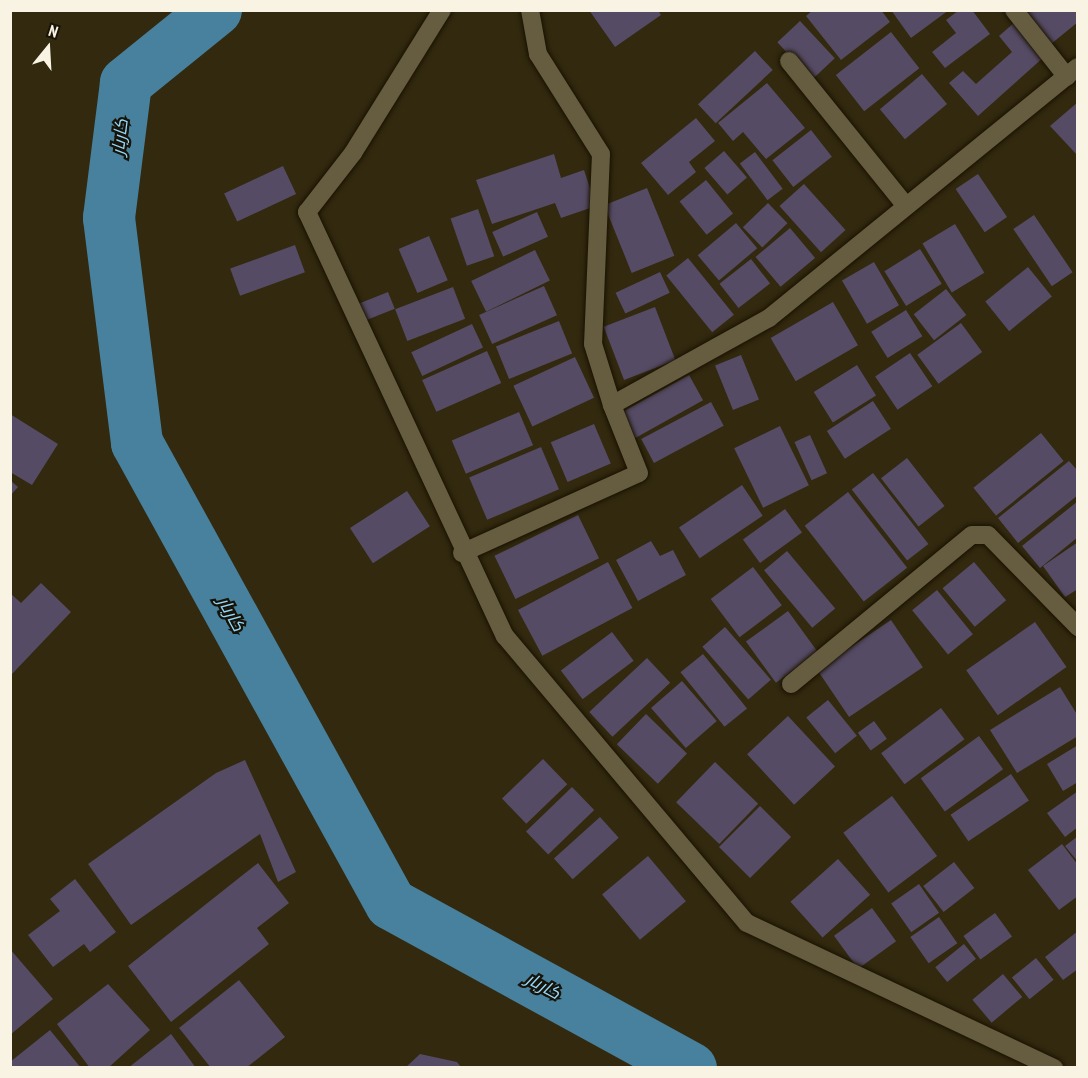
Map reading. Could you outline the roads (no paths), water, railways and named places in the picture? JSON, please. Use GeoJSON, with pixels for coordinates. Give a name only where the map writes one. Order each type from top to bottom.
{"type":"FeatureCollection","features":[{"type":"Feature","properties":{"kind":"street"},"geometry":{"type":"LineString","coordinates":[[442,10],[353,153],[307,212],[462,553],[504,636],[747,923],[1054,1068]]}},
{"type":"Feature","properties":{"kind":"street"},"geometry":{"type":"LineString","coordinates":[[462,553],[639,473],[612,405],[593,344],[602,154],[538,54],[530,10]]}},
{"type":"Feature","properties":{"kind":"street"},"geometry":{"type":"LineString","coordinates":[[612,405],[769,318],[905,205],[1072,72],[1014,10]]}},
{"type":"Feature","properties":{"kind":"street"},"geometry":{"type":"LineString","coordinates":[[789,61],[905,205]]}},
{"type":"Feature","properties":{"kind":"street"},"geometry":{"type":"LineString","coordinates":[[791,684],[972,535],[988,535],[1077,627]]}},
{"type":"Feature","properties":{"kind":"waterway","name":"کاربار"},"geometry":{"type":"LineString","coordinates":[[216,10],[126,83],[109,218],[137,443],[391,904],[691,1068]]}}]}
